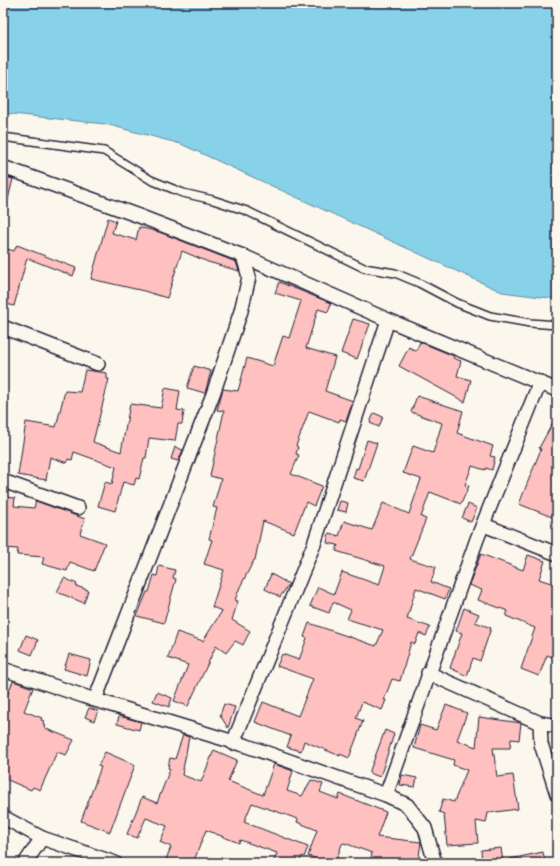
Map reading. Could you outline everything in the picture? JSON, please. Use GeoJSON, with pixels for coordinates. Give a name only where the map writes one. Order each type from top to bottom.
{"type":"FeatureCollection","features":[{"type":"Feature","properties":{"kind":"street"},"geometry":{"type":"LineString","coordinates":[[3,167],[139,216],[243,256],[388,320],[557,390]]}},
{"type":"Feature","properties":{"kind":"street"},"geometry":{"type":"LineString","coordinates":[[95,700],[213,394],[241,311],[249,277],[243,256]]}},
{"type":"Feature","properties":{"kind":"street"},"geometry":{"type":"LineString","coordinates":[[233,743],[314,544],[388,320]]}},
{"type":"Feature","properties":{"kind":"street"},"geometry":{"type":"LineString","coordinates":[[3,328],[98,364]]}},
{"type":"Feature","properties":{"kind":"street"},"geometry":{"type":"LineString","coordinates":[[386,795],[428,673],[477,539],[484,525],[540,382]]}},
{"type":"Feature","properties":{"kind":"street"},"geometry":{"type":"LineString","coordinates":[[3,481],[78,508]]}},
{"type":"Feature","properties":{"kind":"street"},"geometry":{"type":"LineString","coordinates":[[484,525],[557,554]]}},
{"type":"Feature","properties":{"kind":"street"},"geometry":{"type":"LineString","coordinates":[[3,669],[95,700],[233,743],[386,795],[407,805],[425,828],[435,863]]}},
{"type":"Feature","properties":{"kind":"street"},"geometry":{"type":"LineString","coordinates":[[428,673],[540,723],[557,726]]}},
{"type":"Feature","properties":{"kind":"street"},"geometry":{"type":"LineString","coordinates":[[540,723],[541,744],[557,794]]}},
{"type":"Feature","properties":{"kind":"street"},"geometry":{"type":"LineString","coordinates":[[3,817],[42,838],[115,863]]}},
{"type":"Feature","properties":{"kind":"street"},"geometry":{"type":"LineString","coordinates":[[25,863],[42,838]]}},
{"type":"Feature","properties":{"kind":"lane"},"geometry":{"type":"LineString","coordinates":[[3,137],[104,151],[151,180],[183,193],[247,210],[364,268],[394,273],[413,280],[457,303],[490,316],[530,323],[557,325]]}},
{"type":"Feature","properties":{"kind":"water"},"geometry":{"type":"Polygon","coordinates":[[[3,3],[557,3],[557,299],[502,292],[181,144],[105,124],[3,113],[3,3]]]}},
{"type":"Feature","properties":{"kind":"building"},"geometry":{"type":"Polygon","coordinates":[[[3,176],[13,179],[6,207],[3,207],[3,176]]]}},
{"type":"Feature","properties":{"kind":"building"},"geometry":{"type":"Polygon","coordinates":[[[108,218],[116,221],[112,233],[136,240],[139,227],[159,232],[236,262],[239,271],[208,262],[182,251],[167,298],[144,291],[91,279],[108,218]]]}},
{"type":"Feature","properties":{"kind":"building"},"geometry":{"type":"Polygon","coordinates":[[[17,245],[76,268],[73,276],[27,258],[14,306],[3,303],[3,248],[14,251],[17,245]]]}},
{"type":"Feature","properties":{"kind":"building"},"geometry":{"type":"Polygon","coordinates":[[[279,282],[331,303],[328,312],[318,309],[306,348],[335,357],[325,391],[353,401],[346,421],[340,419],[339,422],[309,411],[296,446],[298,447],[296,454],[299,455],[291,474],[322,486],[314,506],[306,502],[294,533],[263,521],[255,560],[240,587],[235,600],[238,601],[232,620],[250,631],[243,645],[235,641],[226,653],[216,646],[188,706],[174,701],[188,665],[168,658],[177,632],[203,641],[222,611],[212,607],[224,570],[204,564],[212,540],[209,539],[217,508],[213,507],[221,479],[210,476],[224,411],[217,410],[223,389],[238,391],[247,358],[273,366],[283,336],[289,338],[301,301],[275,293],[279,282]]]}},
{"type":"Feature","properties":{"kind":"building"},"geometry":{"type":"Polygon","coordinates":[[[353,319],[370,324],[357,359],[341,353],[353,319]]]}},
{"type":"Feature","properties":{"kind":"building"},"geometry":{"type":"Polygon","coordinates":[[[420,342],[454,356],[453,358],[461,361],[457,376],[471,380],[465,402],[399,366],[409,347],[416,351],[420,342]]]}},
{"type":"Feature","properties":{"kind":"building"},"geometry":{"type":"Polygon","coordinates":[[[194,366],[211,371],[205,393],[187,388],[194,366]]]}},
{"type":"Feature","properties":{"kind":"building"},"geometry":{"type":"Polygon","coordinates":[[[85,370],[107,373],[107,379],[109,379],[93,442],[121,452],[130,404],[161,408],[165,388],[180,391],[177,410],[184,411],[182,424],[178,424],[175,441],[149,438],[146,458],[144,458],[139,479],[136,478],[134,485],[123,482],[115,511],[98,506],[105,482],[112,484],[116,467],[74,452],[72,460],[68,459],[67,463],[50,457],[46,480],[18,475],[26,422],[56,427],[65,391],[80,392],[85,370]]]}},
{"type":"Feature","properties":{"kind":"building"},"geometry":{"type":"Polygon","coordinates":[[[417,396],[463,411],[457,433],[493,446],[490,456],[495,457],[492,470],[486,468],[485,470],[472,466],[465,485],[469,486],[461,504],[430,492],[421,517],[426,519],[410,559],[436,567],[431,582],[449,589],[445,599],[416,588],[407,619],[430,627],[426,636],[419,633],[415,644],[411,642],[400,681],[392,679],[382,710],[362,702],[356,718],[363,721],[349,758],[340,754],[340,756],[304,741],[301,751],[287,747],[291,736],[255,722],[263,702],[298,716],[313,679],[277,666],[282,654],[299,660],[307,638],[304,637],[309,623],[376,646],[383,630],[347,619],[351,610],[333,602],[329,613],[310,606],[318,587],[334,594],[342,572],[379,585],[385,566],[336,551],[338,545],[327,543],[329,533],[339,536],[344,521],[372,530],[383,503],[409,514],[421,479],[403,473],[413,446],[433,453],[442,423],[411,412],[417,396]]]}},
{"type":"Feature","properties":{"kind":"building"},"geometry":{"type":"Polygon","coordinates":[[[374,413],[383,417],[379,427],[370,423],[374,413]]]}},
{"type":"Feature","properties":{"kind":"building"},"geometry":{"type":"Polygon","coordinates":[[[557,415],[557,519],[519,504],[541,449],[539,448],[557,415]]]}},
{"type":"Feature","properties":{"kind":"building"},"geometry":{"type":"Polygon","coordinates":[[[367,440],[377,443],[364,481],[353,478],[356,468],[358,469],[367,440]]]}},
{"type":"Feature","properties":{"kind":"building"},"geometry":{"type":"Polygon","coordinates":[[[175,447],[183,450],[178,461],[171,459],[175,447]]]}},
{"type":"Feature","properties":{"kind":"building"},"geometry":{"type":"Polygon","coordinates":[[[3,497],[15,498],[14,506],[34,508],[36,501],[85,519],[80,534],[105,543],[94,571],[70,562],[67,571],[42,564],[44,557],[17,555],[18,549],[3,548],[3,497]]]}},
{"type":"Feature","properties":{"kind":"building"},"geometry":{"type":"Polygon","coordinates":[[[340,501],[348,503],[346,512],[337,510],[340,501]]]}},
{"type":"Feature","properties":{"kind":"building"},"geometry":{"type":"Polygon","coordinates":[[[468,504],[477,508],[471,522],[462,518],[468,504]]]}},
{"type":"Feature","properties":{"kind":"building"},"geometry":{"type":"Polygon","coordinates":[[[481,554],[523,570],[528,555],[545,561],[539,579],[557,585],[557,659],[547,655],[539,676],[521,669],[535,628],[506,616],[508,611],[478,600],[482,590],[469,585],[481,554]]]}},
{"type":"Feature","properties":{"kind":"building"},"geometry":{"type":"Polygon","coordinates":[[[159,566],[175,570],[173,578],[176,579],[164,623],[137,616],[147,592],[149,592],[154,575],[157,576],[159,566]]]}},
{"type":"Feature","properties":{"kind":"building"},"geometry":{"type":"Polygon","coordinates":[[[271,574],[289,584],[280,597],[265,589],[271,574]]]}},
{"type":"Feature","properties":{"kind":"building"},"geometry":{"type":"Polygon","coordinates":[[[64,578],[77,584],[76,586],[88,590],[84,603],[57,592],[64,578]]]}},
{"type":"Feature","properties":{"kind":"building"},"geometry":{"type":"Polygon","coordinates":[[[464,608],[479,614],[475,622],[491,628],[480,661],[473,658],[467,676],[450,668],[462,633],[456,631],[464,608]]]}},
{"type":"Feature","properties":{"kind":"building"},"geometry":{"type":"Polygon","coordinates":[[[26,635],[38,640],[32,655],[20,650],[26,635]]]}},
{"type":"Feature","properties":{"kind":"building"},"geometry":{"type":"Polygon","coordinates":[[[69,654],[91,660],[87,676],[64,669],[69,654]]]}},
{"type":"Feature","properties":{"kind":"building"},"geometry":{"type":"Polygon","coordinates":[[[13,681],[33,688],[24,711],[42,718],[41,720],[44,721],[43,724],[45,725],[44,728],[74,740],[66,755],[57,752],[40,790],[33,787],[31,790],[3,778],[3,706],[13,681]]]}},
{"type":"Feature","properties":{"kind":"building"},"geometry":{"type":"Polygon","coordinates":[[[157,692],[172,698],[169,707],[153,701],[157,692]]]}},
{"type":"Feature","properties":{"kind":"building"},"geometry":{"type":"Polygon","coordinates":[[[224,704],[235,707],[228,728],[220,715],[224,704]]]}},
{"type":"Feature","properties":{"kind":"building"},"geometry":{"type":"Polygon","coordinates":[[[446,705],[467,713],[457,740],[476,747],[479,717],[521,723],[519,740],[511,739],[510,748],[493,748],[497,777],[513,775],[518,809],[488,813],[486,823],[476,821],[478,843],[447,845],[444,814],[439,812],[443,799],[454,802],[467,770],[453,765],[454,760],[414,748],[420,725],[436,730],[446,705]]]}},
{"type":"Feature","properties":{"kind":"building"},"geometry":{"type":"Polygon","coordinates":[[[89,708],[98,711],[94,721],[85,717],[89,708]]]}},
{"type":"Feature","properties":{"kind":"building"},"geometry":{"type":"Polygon","coordinates":[[[119,716],[141,722],[139,730],[117,724],[119,716]]]}},
{"type":"Feature","properties":{"kind":"building"},"geometry":{"type":"Polygon","coordinates":[[[385,730],[394,734],[380,777],[369,773],[385,730]]]}},
{"type":"Feature","properties":{"kind":"building"},"geometry":{"type":"Polygon","coordinates":[[[183,735],[189,737],[182,775],[201,782],[214,750],[237,760],[228,781],[263,795],[274,764],[293,771],[287,791],[302,796],[311,780],[323,784],[320,792],[338,799],[340,794],[386,812],[377,837],[421,842],[418,863],[370,863],[372,853],[344,843],[342,844],[335,863],[329,863],[308,856],[317,830],[297,822],[298,819],[252,803],[244,822],[308,847],[304,857],[302,856],[299,863],[273,863],[277,853],[240,840],[239,843],[206,830],[193,863],[178,863],[166,859],[171,847],[160,842],[167,826],[146,818],[137,838],[127,834],[142,797],[157,803],[170,769],[168,768],[170,758],[175,759],[183,735]]]}},
{"type":"Feature","properties":{"kind":"building"},"geometry":{"type":"Polygon","coordinates":[[[105,752],[135,765],[110,832],[81,821],[101,767],[98,766],[105,752]]]}},
{"type":"Feature","properties":{"kind":"building"},"geometry":{"type":"Polygon","coordinates":[[[402,775],[417,778],[415,787],[400,785],[402,775]]]}},
{"type":"Feature","properties":{"kind":"building"},"geometry":{"type":"Polygon","coordinates":[[[501,848],[503,863],[482,863],[481,850],[501,848]]]}},
{"type":"Feature","properties":{"kind":"building"},"geometry":{"type":"Polygon","coordinates":[[[543,852],[545,863],[511,863],[510,859],[543,852]]]}}]}
